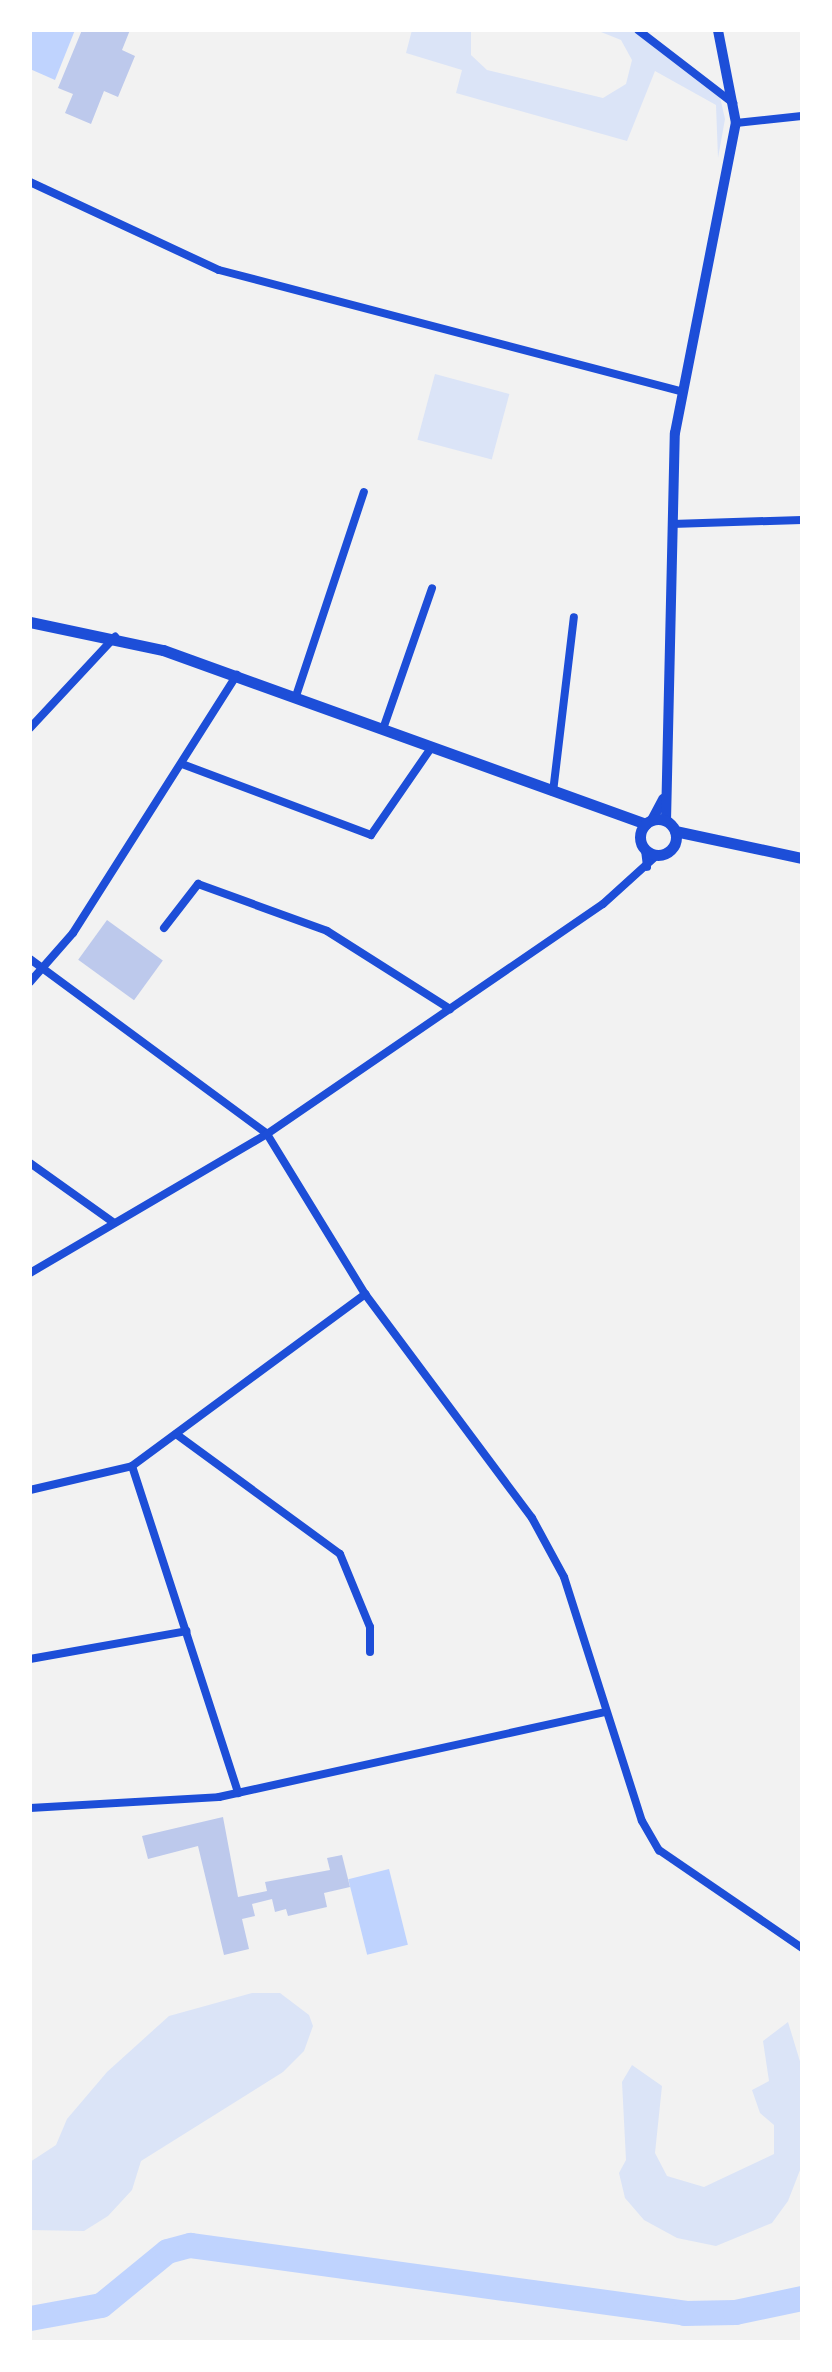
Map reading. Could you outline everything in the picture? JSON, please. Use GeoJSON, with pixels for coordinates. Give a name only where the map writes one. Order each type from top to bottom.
{"type":"FeatureCollection","features":[{"type":"Feature","properties":{"kind":"main road"},"geometry":{"type":"LineString","coordinates":[[30,622],[114,637],[238,674],[646,827],[666,821],[676,831],[802,858]]}},
{"type":"Feature","properties":{"kind":"main road"},"geometry":{"type":"LineString","coordinates":[[646,827],[645,850],[664,853],[708,838]]}},
{"type":"Feature","properties":{"kind":"main road"},"geometry":{"type":"LineString","coordinates":[[664,853],[676,831]]}},
{"type":"Feature","properties":{"kind":"street"},"geometry":{"type":"LineString","coordinates":[[638,30],[734,104]]}},
{"type":"Feature","properties":{"kind":"street"},"geometry":{"type":"LineString","coordinates":[[666,821],[670,524],[682,392],[736,123],[718,30]]}},
{"type":"Feature","properties":{"kind":"street"},"geometry":{"type":"LineString","coordinates":[[736,123],[802,116]]}},
{"type":"Feature","properties":{"kind":"street"},"geometry":{"type":"LineString","coordinates":[[30,182],[219,270],[682,392]]}},
{"type":"Feature","properties":{"kind":"street"},"geometry":{"type":"LineString","coordinates":[[296,696],[364,492]]}},
{"type":"Feature","properties":{"kind":"street"},"geometry":{"type":"LineString","coordinates":[[670,524],[802,520]]}},
{"type":"Feature","properties":{"kind":"street"},"geometry":{"type":"LineString","coordinates":[[384,729],[432,588]]}},
{"type":"Feature","properties":{"kind":"street"},"geometry":{"type":"LineString","coordinates":[[553,792],[574,617]]}},
{"type":"Feature","properties":{"kind":"street"},"geometry":{"type":"LineString","coordinates":[[30,728],[114,637]]}},
{"type":"Feature","properties":{"kind":"street"},"geometry":{"type":"LineString","coordinates":[[30,982],[73,934],[238,674]]}},
{"type":"Feature","properties":{"kind":"street"},"geometry":{"type":"LineString","coordinates":[[182,764],[371,836],[431,748]]}},
{"type":"Feature","properties":{"kind":"street"},"geometry":{"type":"LineString","coordinates":[[646,827],[664,798]]}},
{"type":"Feature","properties":{"kind":"street"},"geometry":{"type":"LineString","coordinates":[[645,850],[647,868]]}},
{"type":"Feature","properties":{"kind":"street"},"geometry":{"type":"LineString","coordinates":[[30,1273],[267,1134],[664,853]]}},
{"type":"Feature","properties":{"kind":"street"},"geometry":{"type":"LineString","coordinates":[[164,928],[198,884],[327,931],[450,1008]]}},
{"type":"Feature","properties":{"kind":"street"},"geometry":{"type":"LineString","coordinates":[[30,958],[267,1134],[366,1294],[532,1518],[564,1577],[642,1820],[659,1850],[802,1948]]}},
{"type":"Feature","properties":{"kind":"street"},"geometry":{"type":"LineString","coordinates":[[30,1162],[114,1223]]}},
{"type":"Feature","properties":{"kind":"street"},"geometry":{"type":"LineString","coordinates":[[30,1490],[132,1466],[366,1294]]}},
{"type":"Feature","properties":{"kind":"street"},"geometry":{"type":"LineString","coordinates":[[176,1434],[340,1554],[370,1627],[370,1652]]}},
{"type":"Feature","properties":{"kind":"street"},"geometry":{"type":"LineString","coordinates":[[132,1466],[238,1793]]}},
{"type":"Feature","properties":{"kind":"street"},"geometry":{"type":"LineString","coordinates":[[30,1659],[186,1631]]}},
{"type":"Feature","properties":{"kind":"street"},"geometry":{"type":"LineString","coordinates":[[30,1808],[238,1793],[606,1712]]}},
{"type":"Feature","properties":{"kind":"shaded area"},"geometry":{"type":"Polygon","coordinates":[[[412,30],[471,30],[471,55],[487,70],[603,98],[626,84],[632,60],[621,40],[596,30],[632,30],[720,97],[725,119],[718,158],[716,105],[655,71],[627,141],[456,93],[462,70],[406,53],[412,30]]]}},
{"type":"Feature","properties":{"kind":"shaded area"},"geometry":{"type":"Polygon","coordinates":[[[435,374],[509,394],[492,460],[417,440],[435,374]]]}},
{"type":"Feature","properties":{"kind":"shaded area"},"geometry":{"type":"Polygon","coordinates":[[[252,1993],[280,1993],[309,2015],[313,2026],[304,2051],[283,2072],[141,2161],[132,2190],[108,2216],[84,2231],[30,2230],[30,2162],[56,2145],[67,2119],[107,2072],[169,2016],[252,1993]]]}},
{"type":"Feature","properties":{"kind":"shaded area"},"geometry":{"type":"Polygon","coordinates":[[[788,2022],[802,2068],[802,2165],[788,2201],[772,2223],[716,2246],[677,2238],[644,2220],[625,2198],[619,2173],[626,2160],[622,2082],[632,2065],[662,2086],[655,2153],[667,2176],[704,2187],[774,2154],[774,2125],[760,2113],[752,2090],[769,2081],[763,2041],[788,2022]]]}},
{"type":"Feature","properties":{"kind":"water"},"geometry":{"type":"Polygon","coordinates":[[[32,30],[75,30],[55,80],[30,69],[32,30]]]}},
{"type":"Feature","properties":{"kind":"water"},"geometry":{"type":"Polygon","coordinates":[[[389,1869],[408,1945],[367,1955],[348,1879],[389,1869]]]}},
{"type":"Feature","properties":{"kind":"building"},"geometry":{"type":"Polygon","coordinates":[[[82,30],[130,30],[122,50],[135,56],[118,97],[104,91],[91,124],[65,113],[73,94],[58,88],[82,30]]]}},
{"type":"Feature","properties":{"kind":"building"},"geometry":{"type":"Polygon","coordinates":[[[107,920],[163,961],[134,1000],[78,960],[107,920]]]}},
{"type":"Feature","properties":{"kind":"building"},"geometry":{"type":"Polygon","coordinates":[[[223,1817],[238,1897],[267,1891],[265,1882],[330,1870],[327,1858],[342,1855],[350,1887],[324,1893],[327,1907],[288,1916],[286,1909],[275,1912],[272,1899],[252,1904],[255,1916],[242,1919],[249,1949],[224,1955],[198,1846],[148,1859],[142,1836],[223,1817]]]}},
{"type":"Feature","properties":{"kind":"waterway"},"geometry":{"type":"LineString","coordinates":[[30,2318],[101,2305],[167,2251],[190,2245],[684,2313],[735,2312],[802,2298]]}}]}
